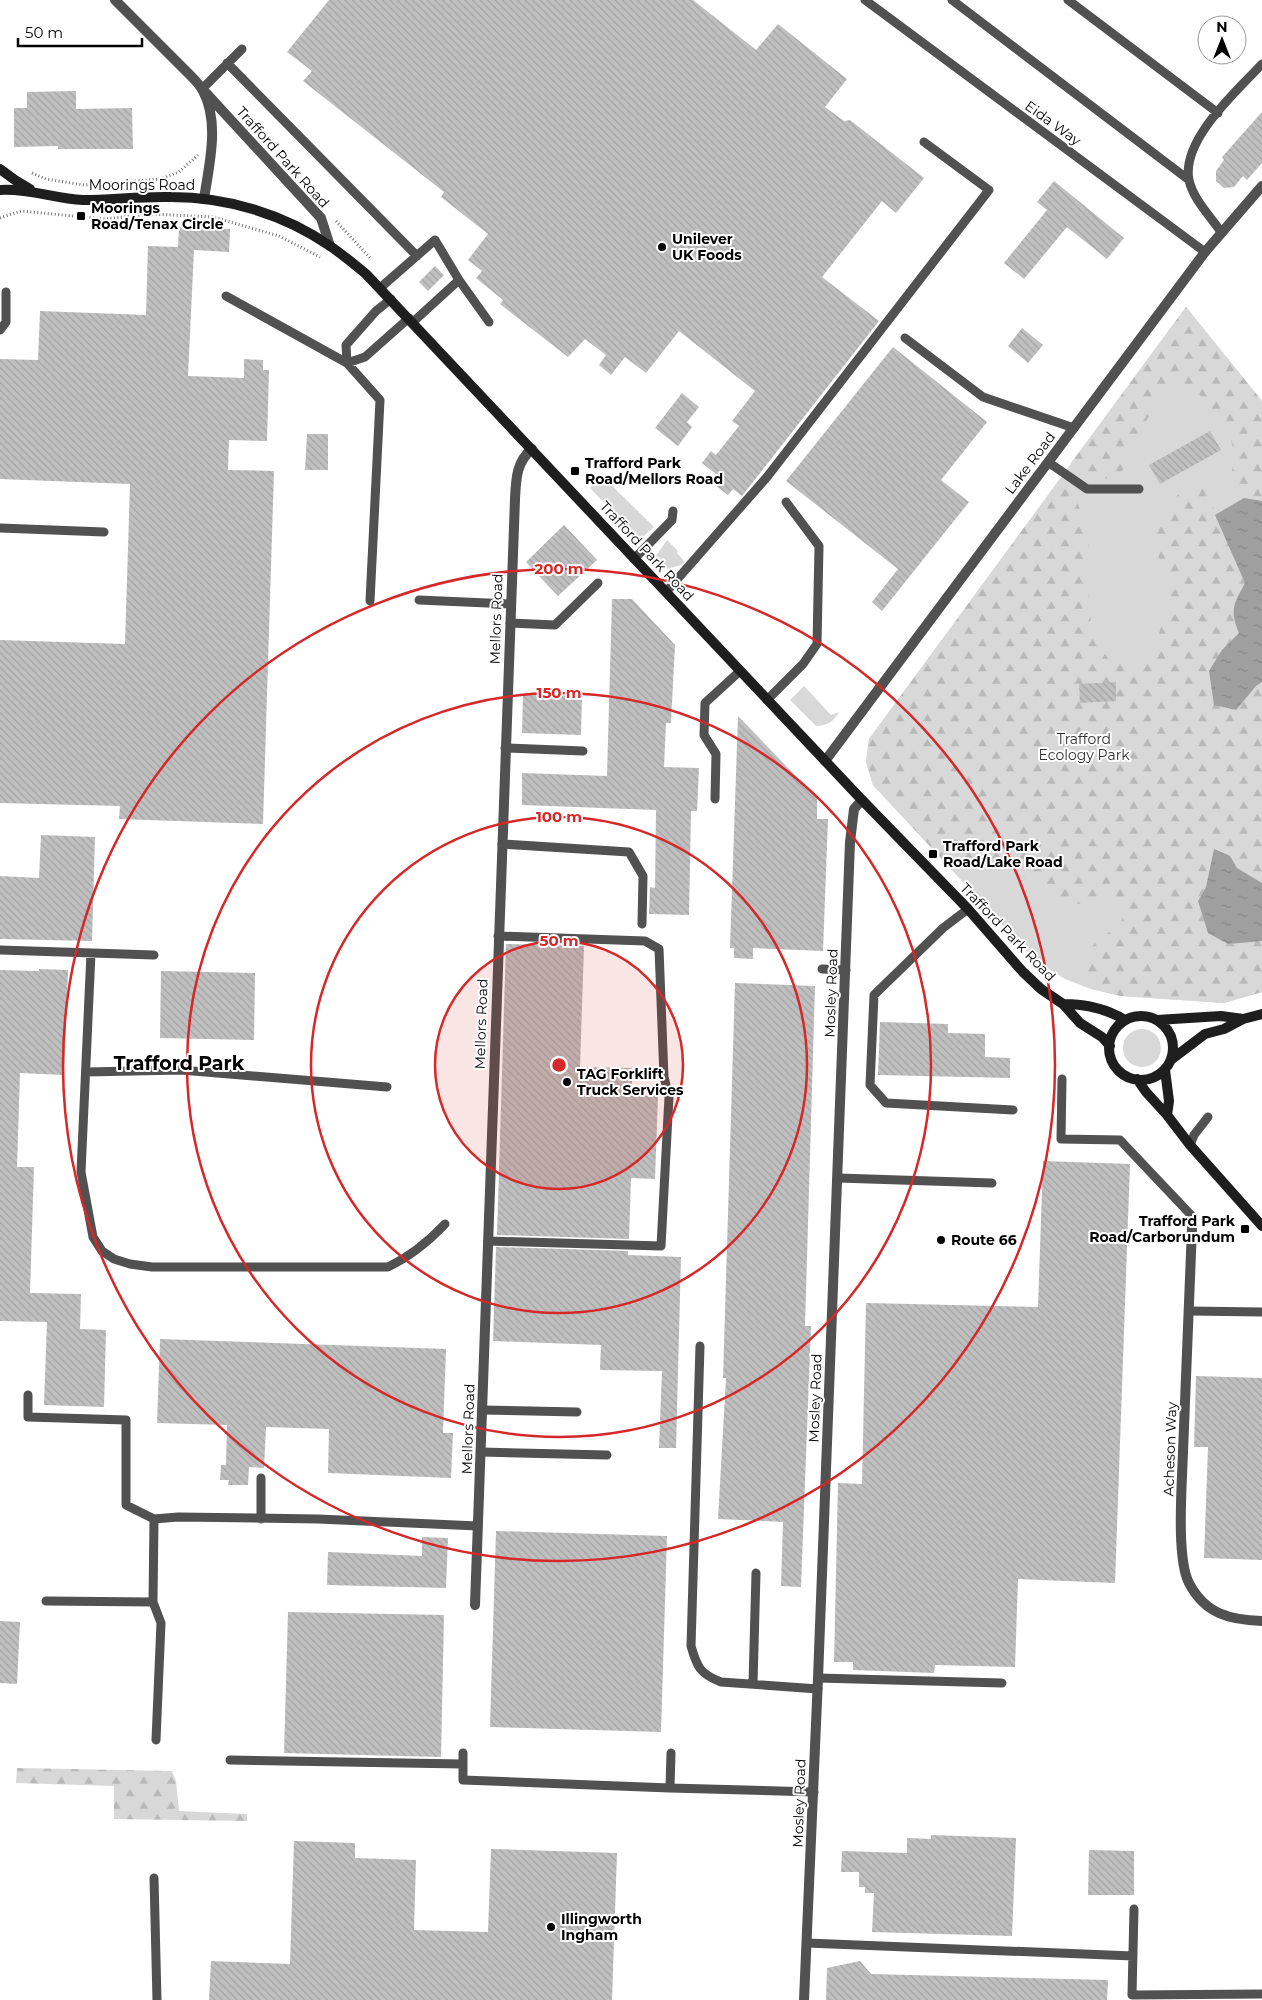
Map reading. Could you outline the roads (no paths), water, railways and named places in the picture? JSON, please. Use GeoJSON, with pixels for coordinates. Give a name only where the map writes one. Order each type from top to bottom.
{"type":"FeatureCollection","features":[{"type":"Feature","properties":{"kind":"street","name":"Trafford Park Road"},"geometry":{"type":"LineString","coordinates":[[115,0],[202,89],[321,218],[330,246],[366,274],[391,298],[767,700],[968,909],[1023,972],[1041,989],[1063,1004],[1080,1024],[1102,1037],[1110,1046]]}},
{"type":"Feature","properties":{"kind":"street","name":"Trafford Park Road"},"geometry":{"type":"LineString","coordinates":[[202,89],[209,103],[212,142],[204,199]]}},
{"type":"Feature","properties":{"kind":"street","name":"Moorings Road"},"geometry":{"type":"LineString","coordinates":[[0,169],[35,192]]}},
{"type":"Feature","properties":{"kind":"street","name":"Lake Road"},"geometry":{"type":"LineString","coordinates":[[825,761],[1205,252],[1262,186]]}},
{"type":"Feature","properties":{"kind":"street","name":"Moorings Road"},"geometry":{"type":"LineString","coordinates":[[0,190],[15,189],[81,200],[172,197],[204,199],[243,207],[277,217],[330,246]]}},
{"type":"Feature","properties":{"kind":"street","name":"Mellors Road"},"geometry":{"type":"LineString","coordinates":[[474,1605],[516,478],[524,456],[532,449]]}},
{"type":"Feature","properties":{"kind":"street","name":"Mosley Road"},"geometry":{"type":"LineString","coordinates":[[804,2000],[814,1792],[848,900],[852,819],[854,809],[862,800]]}},
{"type":"Feature","properties":{"kind":"street"},"geometry":{"type":"LineString","coordinates":[[1063,1004],[1081,1004],[1114,1013],[1125,1020]]}},
{"type":"Feature","properties":{"kind":"street"},"geometry":{"type":"LineString","coordinates":[[1243,1019],[1221,1016],[1157,1020],[1141,1016],[1125,1020],[1117,1027],[1112,1036],[1110,1056],[1120,1072],[1128,1077],[1146,1079],[1156,1076],[1165,1070],[1172,1058],[1205,1034],[1224,1029],[1243,1019],[1262,1014]]}},
{"type":"Feature","properties":{"kind":"street"},"geometry":{"type":"LineString","coordinates":[[1157,1020],[1166,1027],[1171,1037],[1172,1058]]}},
{"type":"Feature","properties":{"kind":"street"},"geometry":{"type":"LineString","coordinates":[[1165,1070],[1169,1100],[1168,1115]]}},
{"type":"Feature","properties":{"kind":"street"},"geometry":{"type":"LineString","coordinates":[[1137,1079],[1146,1092],[1168,1115],[1190,1145],[1262,1226]]}},
{"type":"Feature","properties":{"kind":"street","name":"Acheson Way"},"geometry":{"type":"LineString","coordinates":[[1192,1228],[1182,1497],[1182,1559],[1184,1570],[1194,1592],[1211,1609],[1233,1619],[1262,1621]]}},
{"type":"Feature","properties":{"kind":"lane","name":"Eida Way"},"geometry":{"type":"LineString","coordinates":[[865,0],[1205,252]]}},
{"type":"Feature","properties":{"kind":"lane"},"geometry":{"type":"LineString","coordinates":[[952,0],[1189,180]]}},
{"type":"Feature","properties":{"kind":"lane"},"geometry":{"type":"LineString","coordinates":[[1068,0],[1218,113]]}},
{"type":"Feature","properties":{"kind":"lane"},"geometry":{"type":"LineString","coordinates":[[202,89],[242,48]]}},
{"type":"Feature","properties":{"kind":"lane"},"geometry":{"type":"LineString","coordinates":[[227,63],[417,256]]}},
{"type":"Feature","properties":{"kind":"lane"},"geometry":{"type":"LineString","coordinates":[[1221,232],[1195,196],[1189,180],[1189,164],[1194,146],[1218,113],[1262,64]]}},
{"type":"Feature","properties":{"kind":"lane"},"geometry":{"type":"LineString","coordinates":[[666,592],[767,477],[989,190],[924,142]]}},
{"type":"Feature","properties":{"kind":"lane"},"geometry":{"type":"LineString","coordinates":[[380,288],[435,240],[459,280],[489,322]]}},
{"type":"Feature","properties":{"kind":"lane"},"geometry":{"type":"LineString","coordinates":[[347,363],[365,356],[459,280]]}},
{"type":"Feature","properties":{"kind":"lane"},"geometry":{"type":"LineString","coordinates":[[0,330],[6,322],[6,292]]}},
{"type":"Feature","properties":{"kind":"lane"},"geometry":{"type":"LineString","coordinates":[[226,296],[347,363],[380,400],[370,601]]}},
{"type":"Feature","properties":{"kind":"lane"},"geometry":{"type":"LineString","coordinates":[[347,363],[346,345],[376,311],[391,298]]}},
{"type":"Feature","properties":{"kind":"lane"},"geometry":{"type":"LineString","coordinates":[[904,338],[983,398],[1074,428]]}},
{"type":"Feature","properties":{"kind":"lane"},"geometry":{"type":"LineString","coordinates":[[1048,462],[1087,490],[1139,490]]}},
{"type":"Feature","properties":{"kind":"lane"},"geometry":{"type":"LineString","coordinates":[[767,700],[803,664],[817,644],[819,546],[786,502]]}},
{"type":"Feature","properties":{"kind":"lane"},"geometry":{"type":"LineString","coordinates":[[634,558],[672,520],[673,511]]}},
{"type":"Feature","properties":{"kind":"lane"},"geometry":{"type":"LineString","coordinates":[[0,528],[104,532]]}},
{"type":"Feature","properties":{"kind":"lane"},"geometry":{"type":"LineString","coordinates":[[510,623],[555,625],[598,583]]}},
{"type":"Feature","properties":{"kind":"lane"},"geometry":{"type":"LineString","coordinates":[[419,600],[511,604]]}},
{"type":"Feature","properties":{"kind":"lane"},"geometry":{"type":"LineString","coordinates":[[715,799],[716,754],[704,735],[706,703],[740,671]]}},
{"type":"Feature","properties":{"kind":"lane"},"geometry":{"type":"LineString","coordinates":[[505,748],[583,751]]}},
{"type":"Feature","properties":{"kind":"lane"},"geometry":{"type":"LineString","coordinates":[[502,844],[629,852],[643,876],[642,924]]}},
{"type":"Feature","properties":{"kind":"lane"},"geometry":{"type":"LineString","coordinates":[[968,909],[943,928],[874,995],[870,1085],[886,1103],[1013,1110]]}},
{"type":"Feature","properties":{"kind":"lane"},"geometry":{"type":"LineString","coordinates":[[488,1241],[661,1246],[669,1098],[664,1077],[659,949],[646,941],[498,936]]}},
{"type":"Feature","properties":{"kind":"lane"},"geometry":{"type":"LineString","coordinates":[[0,950],[154,955]]}},
{"type":"Feature","properties":{"kind":"lane"},"geometry":{"type":"LineString","coordinates":[[91,953],[81,1172],[93,1237],[102,1251],[130,1264],[152,1267],[388,1266],[406,1258],[428,1242],[445,1224]]}},
{"type":"Feature","properties":{"kind":"lane"},"geometry":{"type":"LineString","coordinates":[[822,969],[846,970]]}},
{"type":"Feature","properties":{"kind":"lane"},"geometry":{"type":"LineString","coordinates":[[86,1072],[181,1070],[387,1087]]}},
{"type":"Feature","properties":{"kind":"lane"},"geometry":{"type":"LineString","coordinates":[[1062,1079],[1061,1139],[1120,1140],[1191,1215],[1192,1228]]}},
{"type":"Feature","properties":{"kind":"lane"},"geometry":{"type":"LineString","coordinates":[[1190,1145],[1194,1135],[1208,1116]]}},
{"type":"Feature","properties":{"kind":"lane"},"geometry":{"type":"LineString","coordinates":[[838,1178],[992,1183]]}},
{"type":"Feature","properties":{"kind":"lane"},"geometry":{"type":"LineString","coordinates":[[1188,1311],[1262,1312]]}},
{"type":"Feature","properties":{"kind":"lane"},"geometry":{"type":"LineString","coordinates":[[700,1346],[691,1646],[696,1665],[708,1677],[721,1682],[818,1689]]}},
{"type":"Feature","properties":{"kind":"lane"},"geometry":{"type":"LineString","coordinates":[[28,1395],[28,1417],[126,1420],[126,1505],[154,1519],[178,1517],[261,1518],[478,1526]]}},
{"type":"Feature","properties":{"kind":"lane"},"geometry":{"type":"LineString","coordinates":[[482,1410],[577,1412]]}},
{"type":"Feature","properties":{"kind":"lane"},"geometry":{"type":"LineString","coordinates":[[481,1452],[607,1455]]}},
{"type":"Feature","properties":{"kind":"lane"},"geometry":{"type":"LineString","coordinates":[[261,1478],[261,1518]]}},
{"type":"Feature","properties":{"kind":"lane"},"geometry":{"type":"LineString","coordinates":[[154,1519],[153,1602],[161,1623],[156,1740]]}},
{"type":"Feature","properties":{"kind":"lane"},"geometry":{"type":"LineString","coordinates":[[753,1684],[756,1573]]}},
{"type":"Feature","properties":{"kind":"lane"},"geometry":{"type":"LineString","coordinates":[[46,1600],[153,1602]]}},
{"type":"Feature","properties":{"kind":"lane"},"geometry":{"type":"LineString","coordinates":[[818,1678],[1002,1683]]}},
{"type":"Feature","properties":{"kind":"lane"},"geometry":{"type":"LineString","coordinates":[[464,1753],[463,1780],[814,1792]]}},
{"type":"Feature","properties":{"kind":"lane"},"geometry":{"type":"LineString","coordinates":[[670,1788],[671,1753]]}},
{"type":"Feature","properties":{"kind":"lane"},"geometry":{"type":"LineString","coordinates":[[230,1760],[463,1764]]}},
{"type":"Feature","properties":{"kind":"lane"},"geometry":{"type":"LineString","coordinates":[[154,1878],[157,2000]]}},
{"type":"Feature","properties":{"kind":"lane"},"geometry":{"type":"LineString","coordinates":[[1134,1909],[1132,1995],[1262,1994]]}},
{"type":"Feature","properties":{"kind":"lane"},"geometry":{"type":"LineString","coordinates":[[807,1943],[1133,1956]]}},
{"type":"Feature","properties":{"kind":"water"},"geometry":{"type":"Polygon","coordinates":[[[1244,498],[1262,501],[1262,682],[1256,686],[1236,710],[1214,705],[1209,671],[1222,650],[1239,633],[1234,618],[1234,607],[1245,583],[1215,515],[1244,498]]]}},
{"type":"Feature","properties":{"kind":"water"},"geometry":{"type":"Polygon","coordinates":[[[1214,849],[1230,856],[1237,868],[1262,883],[1262,941],[1228,944],[1208,933],[1198,901],[1206,887],[1214,849]]]}},
{"type":"Feature","properties":{"kind":"place","name":"Moorings Road/Tenax Circle"},"geometry":{"type":"Point","coordinates":[81,216]}},
{"type":"Feature","properties":{"kind":"place","name":"Unilever UK Foods"},"geometry":{"type":"Point","coordinates":[662,247]}},
{"type":"Feature","properties":{"kind":"place","name":"Trafford Park Road/Mellors Road"},"geometry":{"type":"Point","coordinates":[575,471]}},
{"type":"Feature","properties":{"kind":"place","name":"Trafford Park Road/Lake Road"},"geometry":{"type":"Point","coordinates":[933,854]}},
{"type":"Feature","properties":{"kind":"place","name":"TAG Forklift Truck Services"},"geometry":{"type":"Point","coordinates":[567,1082]}},
{"type":"Feature","properties":{"kind":"place","name":"Trafford Park Road/Carborundum"},"geometry":{"type":"Point","coordinates":[1245,1229]}},
{"type":"Feature","properties":{"kind":"place","name":"Route 66"},"geometry":{"type":"Point","coordinates":[941,1240]}},
{"type":"Feature","properties":{"kind":"place","name":"Illingworth Ingham"},"geometry":{"type":"Point","coordinates":[551,1927]}},
{"type":"Feature","properties":{"kind":"district","name":"Trafford Park"},"geometry":{"type":"Point","coordinates":[179,1063]}},
{"type":"Feature","properties":{"kind":"park label","name":"Trafford Ecology Park"},"geometry":{"type":"Point","coordinates":[1084,748]}}]}
